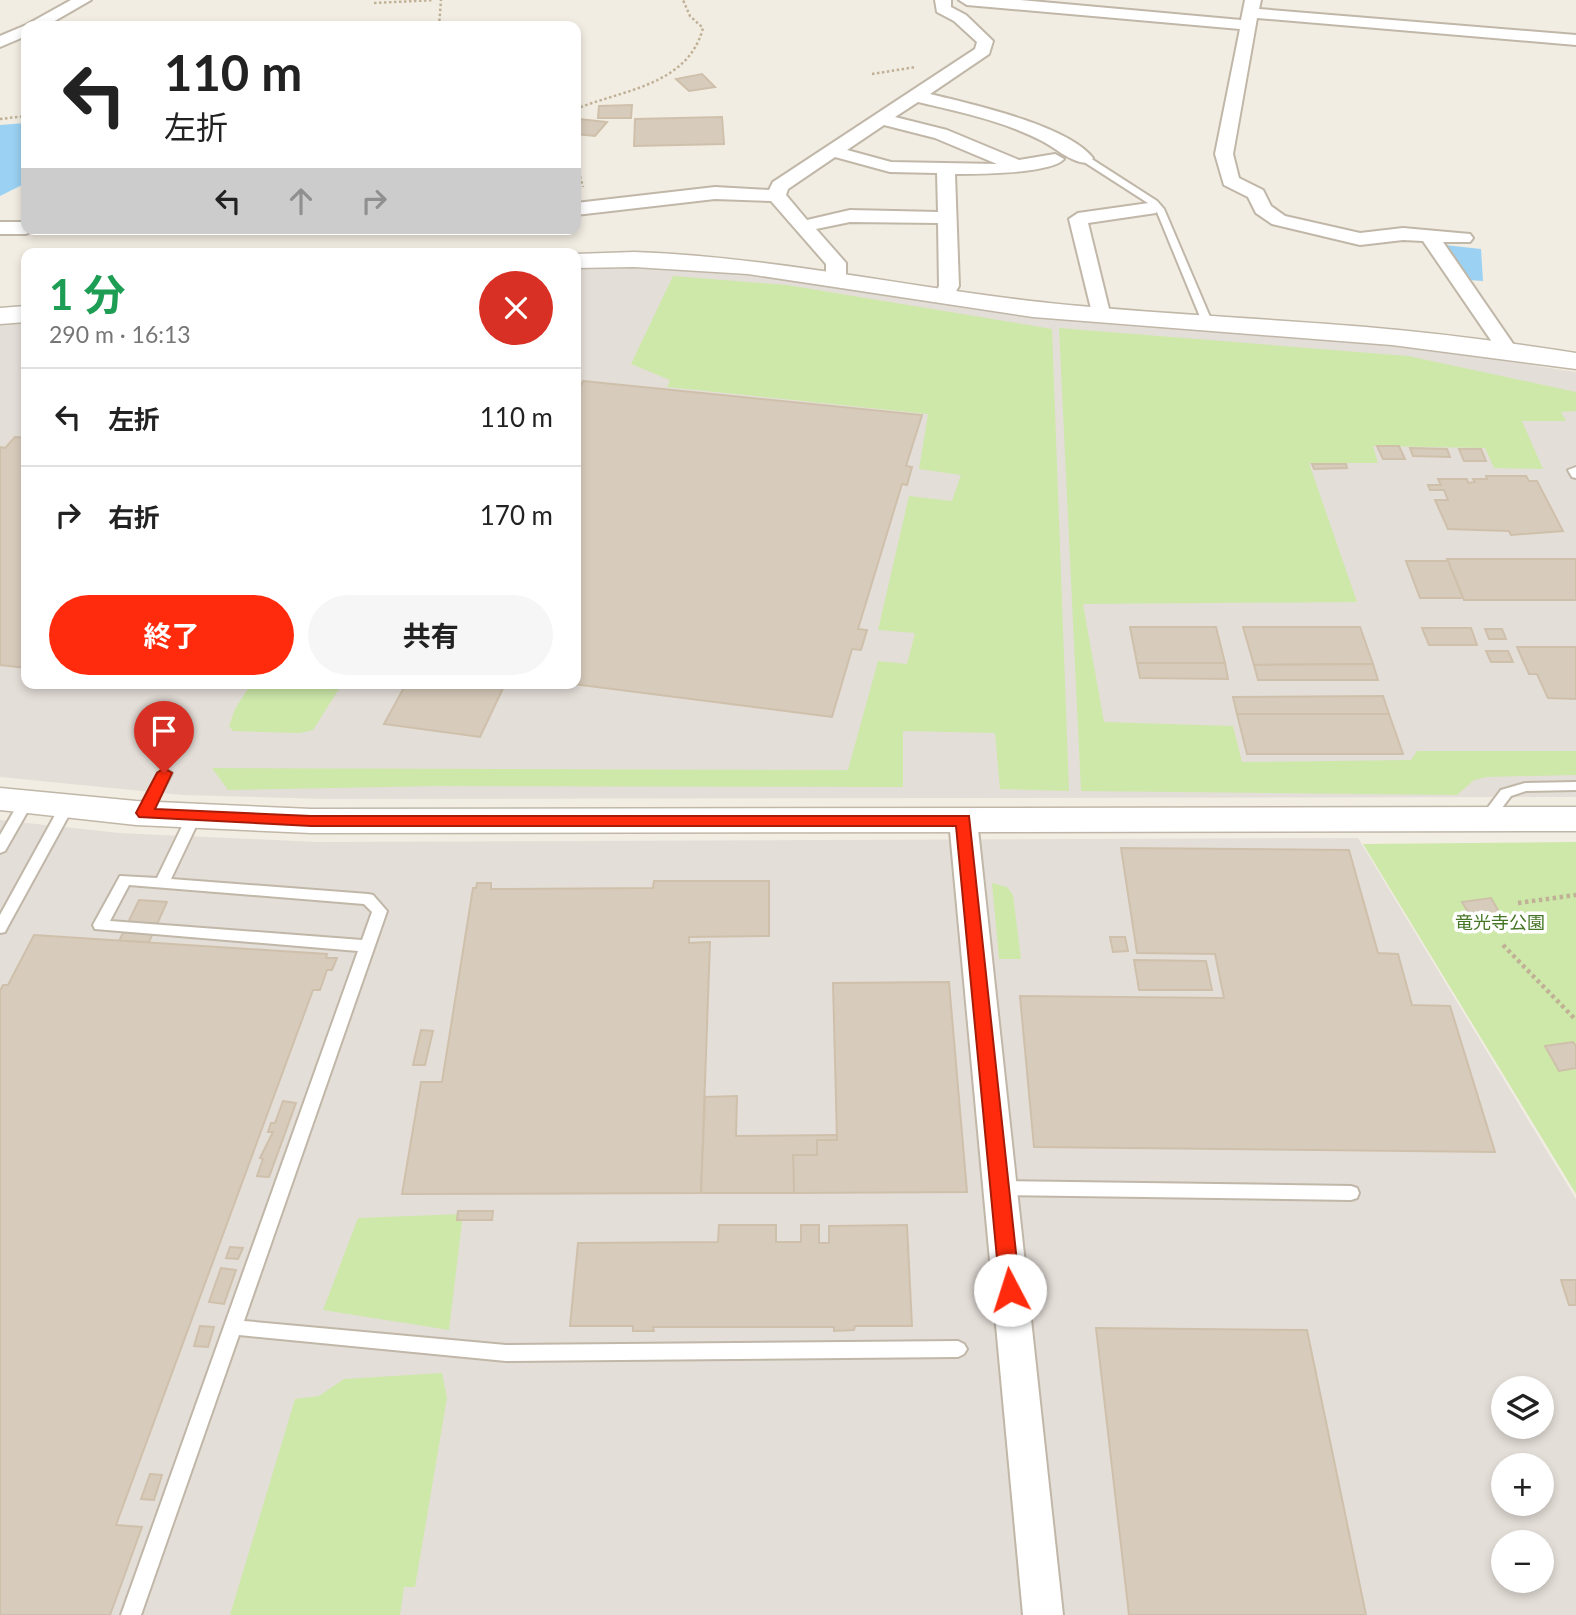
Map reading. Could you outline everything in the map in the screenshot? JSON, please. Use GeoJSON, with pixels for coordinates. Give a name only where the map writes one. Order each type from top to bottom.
{"type":"FeatureCollection","features":[{"type":"Feature","properties":{"kind":"street"},"geometry":{"type":"LineString","coordinates":[[43,21],[83,0]]}},
{"type":"Feature","properties":{"kind":"street"},"geometry":{"type":"LineString","coordinates":[[776,196],[780,186],[983,51],[985,41],[960,18],[943,9],[943,0]]}},
{"type":"Feature","properties":{"kind":"street"},"geometry":{"type":"LineString","coordinates":[[967,0],[1251,12],[1576,40]]}},
{"type":"Feature","properties":{"kind":"street"},"geometry":{"type":"LineString","coordinates":[[1251,12],[1224,155],[1230,181],[1256,194],[1263,208],[1279,220],[1360,239],[1403,233],[1463,238]]}},
{"type":"Feature","properties":{"kind":"street"},"geometry":{"type":"LineString","coordinates":[[0,41],[21,32]]}},
{"type":"Feature","properties":{"kind":"street"},"geometry":{"type":"LineString","coordinates":[[916,96],[973,110],[1064,143],[1081,156]]}},
{"type":"Feature","properties":{"kind":"street"},"geometry":{"type":"LineString","coordinates":[[881,119],[941,134],[1021,166]]}},
{"type":"Feature","properties":{"kind":"street"},"geometry":{"type":"LineString","coordinates":[[832,151],[890,167],[1021,166],[1055,159]]}},
{"type":"Feature","properties":{"kind":"street"},"geometry":{"type":"LineString","coordinates":[[944,296],[949,286],[946,168]]}},
{"type":"Feature","properties":{"kind":"street"},"geometry":{"type":"LineString","coordinates":[[581,208],[715,194],[776,196],[836,263],[836,278]]}},
{"type":"Feature","properties":{"kind":"street"},"geometry":{"type":"LineString","coordinates":[[1101,317],[1079,219],[1149,209]]}},
{"type":"Feature","properties":{"kind":"street"},"geometry":{"type":"LineString","coordinates":[[804,226],[850,216],[947,218]]}},
{"type":"Feature","properties":{"kind":"street"},"geometry":{"type":"LineString","coordinates":[[0,228],[21,228]]}},
{"type":"Feature","properties":{"kind":"street"},"geometry":{"type":"LineString","coordinates":[[1427,235],[1508,351]]}},
{"type":"Feature","properties":{"kind":"street"},"geometry":{"type":"LineString","coordinates":[[581,261],[677,262],[764,268],[1101,317],[1367,335],[1576,361]]}},
{"type":"Feature","properties":{"kind":"street"},"geometry":{"type":"LineString","coordinates":[[0,316],[21,314]]}},
{"type":"Feature","properties":{"kind":"street"},"geometry":{"type":"LineString","coordinates":[[13,801],[144,813],[311,821],[1576,819]]}},
{"type":"Feature","properties":{"kind":"street"},"geometry":{"type":"LineString","coordinates":[[964,820],[1044,1615]]}},
{"type":"Feature","properties":{"kind":"lane"},"geometry":{"type":"LineString","coordinates":[[1055,159],[1081,156],[1154,203],[1161,211],[1208,324]]}},
{"type":"Feature","properties":{"kind":"lane"},"geometry":{"type":"LineString","coordinates":[[144,813],[164,773]]}},
{"type":"Feature","properties":{"kind":"lane"},"geometry":{"type":"LineString","coordinates":[[1487,818],[1506,793],[1525,787],[1576,786]]}},
{"type":"Feature","properties":{"kind":"lane"},"geometry":{"type":"LineString","coordinates":[[0,848],[13,801]]}},
{"type":"Feature","properties":{"kind":"lane"},"geometry":{"type":"LineString","coordinates":[[0,928],[67,806]]}},
{"type":"Feature","properties":{"kind":"lane"},"geometry":{"type":"LineString","coordinates":[[162,883],[194,816]]}},
{"type":"Feature","properties":{"kind":"lane"},"geometry":{"type":"LineString","coordinates":[[131,1615],[380,911],[368,899],[125,880],[100,925],[367,946]]}},
{"type":"Feature","properties":{"kind":"lane"},"geometry":{"type":"LineString","coordinates":[[1000,1188],[1351,1193]]}},
{"type":"Feature","properties":{"kind":"lane"},"geometry":{"type":"LineString","coordinates":[[232,1327],[506,1353],[958,1349]]}},
{"type":"Feature","properties":{"kind":"path"},"geometry":{"type":"LineString","coordinates":[[374,3],[434,0]]}},
{"type":"Feature","properties":{"kind":"path"},"geometry":{"type":"LineString","coordinates":[[439,21],[441,0]]}},
{"type":"Feature","properties":{"kind":"path"},"geometry":{"type":"LineString","coordinates":[[581,107],[644,88],[673,73],[702,37],[703,28],[690,16],[684,0]]}},
{"type":"Feature","properties":{"kind":"path"},"geometry":{"type":"LineString","coordinates":[[0,119],[21,117]]}},
{"type":"Feature","properties":{"kind":"path"},"geometry":{"type":"LineString","coordinates":[[1518,903],[1576,895]]}},
{"type":"Feature","properties":{"kind":"path"},"geometry":{"type":"LineString","coordinates":[[1503,945],[1576,1020]]}},
{"type":"Feature","properties":{"kind":"shaded area"},"geometry":{"type":"Polygon","coordinates":[[[581,268],[705,270],[784,277],[1023,315],[1409,346],[1576,372],[1576,797],[328,799],[182,795],[0,777],[0,322],[21,321],[21,689],[581,689],[581,268]]]}},
{"type":"Feature","properties":{"kind":"shaded area"},"geometry":{"type":"Polygon","coordinates":[[[0,820],[119,833],[318,842],[1358,838],[1576,1199],[1576,1615],[0,1615],[0,820]]]}},
{"type":"Feature","properties":{"kind":"green space"},"geometry":{"type":"Polygon","coordinates":[[[673,276],[787,285],[1052,329],[1069,791],[1000,789],[995,733],[903,731],[903,787],[438,786],[228,790],[212,768],[848,770],[878,661],[907,664],[915,633],[878,630],[909,496],[952,501],[961,475],[919,469],[928,414],[667,387],[670,380],[631,364],[673,276]]]}},
{"type":"Feature","properties":{"kind":"green space"},"geometry":{"type":"Polygon","coordinates":[[[1059,328],[1408,356],[1576,392],[1576,411],[1561,412],[1566,421],[1522,421],[1543,469],[1494,468],[1485,448],[1373,446],[1378,463],[1309,463],[1357,602],[1083,604],[1104,722],[1233,726],[1242,762],[1411,760],[1417,751],[1576,751],[1576,775],[1487,777],[1474,780],[1457,795],[1081,791],[1059,328]]]}},
{"type":"Feature","properties":{"kind":"green space"},"geometry":{"type":"Polygon","coordinates":[[[248,689],[339,689],[313,730],[300,733],[233,731],[229,726],[235,709],[248,689]]]}},
{"type":"Feature","properties":{"kind":"green space","name":"竜光寺公園"},"geometry":{"type":"Polygon","coordinates":[[[1576,842],[1576,1194],[1363,844],[1576,842]]]}},
{"type":"Feature","properties":{"kind":"green space"},"geometry":{"type":"Polygon","coordinates":[[[992,883],[1007,887],[1013,895],[1021,959],[999,959],[992,883]]]}},
{"type":"Feature","properties":{"kind":"green space"},"geometry":{"type":"Polygon","coordinates":[[[463,1214],[449,1330],[323,1310],[358,1218],[463,1214]]]}},
{"type":"Feature","properties":{"kind":"green space"},"geometry":{"type":"Polygon","coordinates":[[[442,1373],[447,1398],[415,1587],[404,1587],[400,1615],[230,1615],[295,1399],[319,1396],[344,1379],[442,1373]]]}},
{"type":"Feature","properties":{"kind":"water"},"geometry":{"type":"Polygon","coordinates":[[[21,123],[21,186],[0,196],[0,125],[21,123]]]}},
{"type":"Feature","properties":{"kind":"water"},"geometry":{"type":"Polygon","coordinates":[[[1445,245],[1481,249],[1483,281],[1469,280],[1445,245]]]}},
{"type":"Feature","properties":{"kind":"building"},"geometry":{"type":"Polygon","coordinates":[[[702,74],[715,87],[689,91],[676,79],[702,74]]]}},
{"type":"Feature","properties":{"kind":"building"},"geometry":{"type":"Polygon","coordinates":[[[632,105],[631,118],[598,118],[599,106],[632,105]]]}},
{"type":"Feature","properties":{"kind":"building"},"geometry":{"type":"Polygon","coordinates":[[[722,117],[724,144],[634,146],[635,119],[722,117]]]}},
{"type":"Feature","properties":{"kind":"building"},"geometry":{"type":"Polygon","coordinates":[[[581,119],[607,122],[595,136],[581,135],[581,119]]]}},
{"type":"Feature","properties":{"kind":"building"},"geometry":{"type":"Polygon","coordinates":[[[583,381],[922,415],[906,466],[912,467],[907,485],[902,484],[858,629],[867,630],[861,650],[852,649],[832,717],[581,685],[583,381]]]}},
{"type":"Feature","properties":{"kind":"building"},"geometry":{"type":"Polygon","coordinates":[[[15,437],[21,438],[21,667],[0,665],[0,447],[5,448],[15,437]]]}},
{"type":"Feature","properties":{"kind":"building"},"geometry":{"type":"Polygon","coordinates":[[[1377,446],[1399,446],[1405,459],[1383,459],[1377,446]]]}},
{"type":"Feature","properties":{"kind":"building"},"geometry":{"type":"Polygon","coordinates":[[[1410,448],[1447,449],[1450,457],[1413,456],[1410,448]]]}},
{"type":"Feature","properties":{"kind":"building"},"geometry":{"type":"Polygon","coordinates":[[[1459,449],[1481,449],[1486,461],[1464,461],[1459,449]]]}},
{"type":"Feature","properties":{"kind":"building"},"geometry":{"type":"Polygon","coordinates":[[[1312,464],[1346,464],[1347,468],[1314,469],[1312,464]]]}},
{"type":"Feature","properties":{"kind":"building"},"geometry":{"type":"Polygon","coordinates":[[[1486,476],[1526,476],[1529,481],[1537,481],[1563,531],[1511,535],[1509,531],[1448,529],[1435,500],[1448,500],[1444,490],[1430,490],[1428,485],[1441,485],[1438,479],[1467,479],[1468,483],[1475,482],[1473,479],[1487,479],[1486,476]]]}},
{"type":"Feature","properties":{"kind":"building"},"geometry":{"type":"Polygon","coordinates":[[[1447,559],[1576,559],[1576,600],[1464,600],[1447,559]]]}},
{"type":"Feature","properties":{"kind":"building"},"geometry":{"type":"Polygon","coordinates":[[[1406,561],[1448,561],[1463,598],[1420,598],[1406,561]]]}},
{"type":"Feature","properties":{"kind":"building"},"geometry":{"type":"Polygon","coordinates":[[[1130,627],[1216,627],[1225,663],[1137,663],[1130,627]]]}},
{"type":"Feature","properties":{"kind":"building"},"geometry":{"type":"Polygon","coordinates":[[[1243,627],[1360,627],[1373,664],[1254,665],[1243,627]]]}},
{"type":"Feature","properties":{"kind":"building"},"geometry":{"type":"Polygon","coordinates":[[[1422,628],[1471,628],[1477,645],[1429,645],[1422,628]]]}},
{"type":"Feature","properties":{"kind":"building"},"geometry":{"type":"Polygon","coordinates":[[[1485,629],[1502,629],[1506,639],[1489,639],[1485,629]]]}},
{"type":"Feature","properties":{"kind":"building"},"geometry":{"type":"Polygon","coordinates":[[[1517,647],[1576,647],[1576,699],[1548,698],[1537,674],[1529,674],[1517,647]]]}},
{"type":"Feature","properties":{"kind":"building"},"geometry":{"type":"Polygon","coordinates":[[[1486,651],[1508,651],[1513,662],[1491,662],[1486,651]]]}},
{"type":"Feature","properties":{"kind":"building"},"geometry":{"type":"Polygon","coordinates":[[[1137,663],[1225,663],[1228,679],[1140,678],[1137,663]]]}},
{"type":"Feature","properties":{"kind":"building"},"geometry":{"type":"Polygon","coordinates":[[[1373,664],[1378,680],[1258,680],[1254,665],[1373,664]]]}},
{"type":"Feature","properties":{"kind":"building"},"geometry":{"type":"Polygon","coordinates":[[[403,689],[503,689],[480,737],[384,724],[403,689]]]}},
{"type":"Feature","properties":{"kind":"building"},"geometry":{"type":"Polygon","coordinates":[[[1383,696],[1389,714],[1237,714],[1233,697],[1383,696]]]}},
{"type":"Feature","properties":{"kind":"building"},"geometry":{"type":"Polygon","coordinates":[[[1237,714],[1389,714],[1403,754],[1247,754],[1237,714]]]}},
{"type":"Feature","properties":{"kind":"building"},"geometry":{"type":"Polygon","coordinates":[[[1121,848],[1349,850],[1378,953],[1398,954],[1412,1005],[1450,1006],[1495,1152],[1034,1147],[1020,996],[1224,998],[1215,954],[1137,953],[1121,848]]]}},
{"type":"Feature","properties":{"kind":"building"},"geometry":{"type":"Polygon","coordinates":[[[654,881],[769,881],[769,936],[689,937],[689,943],[710,942],[701,1193],[402,1194],[421,1082],[442,1082],[473,888],[476,888],[477,883],[491,883],[491,889],[653,888],[654,881]]]}},
{"type":"Feature","properties":{"kind":"building"},"geometry":{"type":"Polygon","coordinates":[[[1491,898],[1503,919],[1474,922],[1462,902],[1491,898]]]}},
{"type":"Feature","properties":{"kind":"building"},"geometry":{"type":"Polygon","coordinates":[[[139,900],[167,902],[149,942],[119,941],[139,900]]]}},
{"type":"Feature","properties":{"kind":"building"},"geometry":{"type":"Polygon","coordinates":[[[34,935],[327,954],[326,958],[337,958],[332,970],[327,970],[320,990],[313,990],[116,1525],[142,1527],[110,1615],[0,1615],[0,991],[3,985],[8,985],[34,935]]]}},
{"type":"Feature","properties":{"kind":"building"},"geometry":{"type":"Polygon","coordinates":[[[1110,937],[1125,937],[1128,951],[1113,952],[1110,937]]]}},
{"type":"Feature","properties":{"kind":"building"},"geometry":{"type":"Polygon","coordinates":[[[1134,960],[1206,961],[1212,990],[1139,990],[1134,960]]]}},
{"type":"Feature","properties":{"kind":"building"},"geometry":{"type":"Polygon","coordinates":[[[949,982],[967,1192],[794,1193],[793,1155],[817,1155],[817,1140],[837,1140],[833,983],[949,982]]]}},
{"type":"Feature","properties":{"kind":"building"},"geometry":{"type":"Polygon","coordinates":[[[421,1030],[433,1031],[425,1065],[413,1065],[421,1030]]]}},
{"type":"Feature","properties":{"kind":"building"},"geometry":{"type":"Polygon","coordinates":[[[1573,1042],[1576,1046],[1576,1068],[1559,1071],[1545,1046],[1573,1042]]]}},
{"type":"Feature","properties":{"kind":"building"},"geometry":{"type":"Polygon","coordinates":[[[737,1096],[736,1136],[837,1135],[837,1140],[817,1140],[817,1155],[793,1155],[794,1193],[701,1193],[705,1097],[737,1096]]]}},
{"type":"Feature","properties":{"kind":"building"},"geometry":{"type":"Polygon","coordinates":[[[283,1101],[296,1103],[269,1177],[257,1176],[263,1159],[260,1158],[273,1132],[268,1132],[271,1123],[275,1123],[283,1101]]]}},
{"type":"Feature","properties":{"kind":"building"},"geometry":{"type":"Polygon","coordinates":[[[458,1211],[493,1211],[492,1220],[457,1220],[458,1211]]]}},
{"type":"Feature","properties":{"kind":"building"},"geometry":{"type":"Polygon","coordinates":[[[719,1225],[776,1225],[776,1242],[801,1242],[801,1225],[819,1225],[819,1243],[829,1243],[829,1226],[907,1225],[912,1326],[855,1326],[854,1330],[834,1331],[834,1327],[653,1327],[654,1331],[633,1331],[633,1326],[570,1326],[578,1243],[718,1242],[719,1225]]]}},
{"type":"Feature","properties":{"kind":"building"},"geometry":{"type":"Polygon","coordinates":[[[230,1247],[243,1248],[238,1259],[226,1258],[230,1247]]]}},
{"type":"Feature","properties":{"kind":"building"},"geometry":{"type":"Polygon","coordinates":[[[221,1268],[236,1270],[224,1304],[209,1302],[221,1268]]]}},
{"type":"Feature","properties":{"kind":"building"},"geometry":{"type":"Polygon","coordinates":[[[1561,1280],[1576,1280],[1576,1305],[1569,1305],[1561,1280]]]}},
{"type":"Feature","properties":{"kind":"building"},"geometry":{"type":"Polygon","coordinates":[[[200,1326],[214,1327],[208,1347],[194,1346],[200,1326]]]}},
{"type":"Feature","properties":{"kind":"building"},"geometry":{"type":"Polygon","coordinates":[[[1096,1328],[1307,1330],[1366,1615],[1129,1615],[1096,1328]]]}},
{"type":"Feature","properties":{"kind":"building"},"geometry":{"type":"Polygon","coordinates":[[[150,1474],[162,1475],[154,1500],[141,1499],[150,1474]]]}},
{"type":"Feature","properties":{"kind":"route"},"geometry":{"type":"LineString","coordinates":[[164,773],[144,813],[311,821],[964,820],[1010,1290]]}}]}
